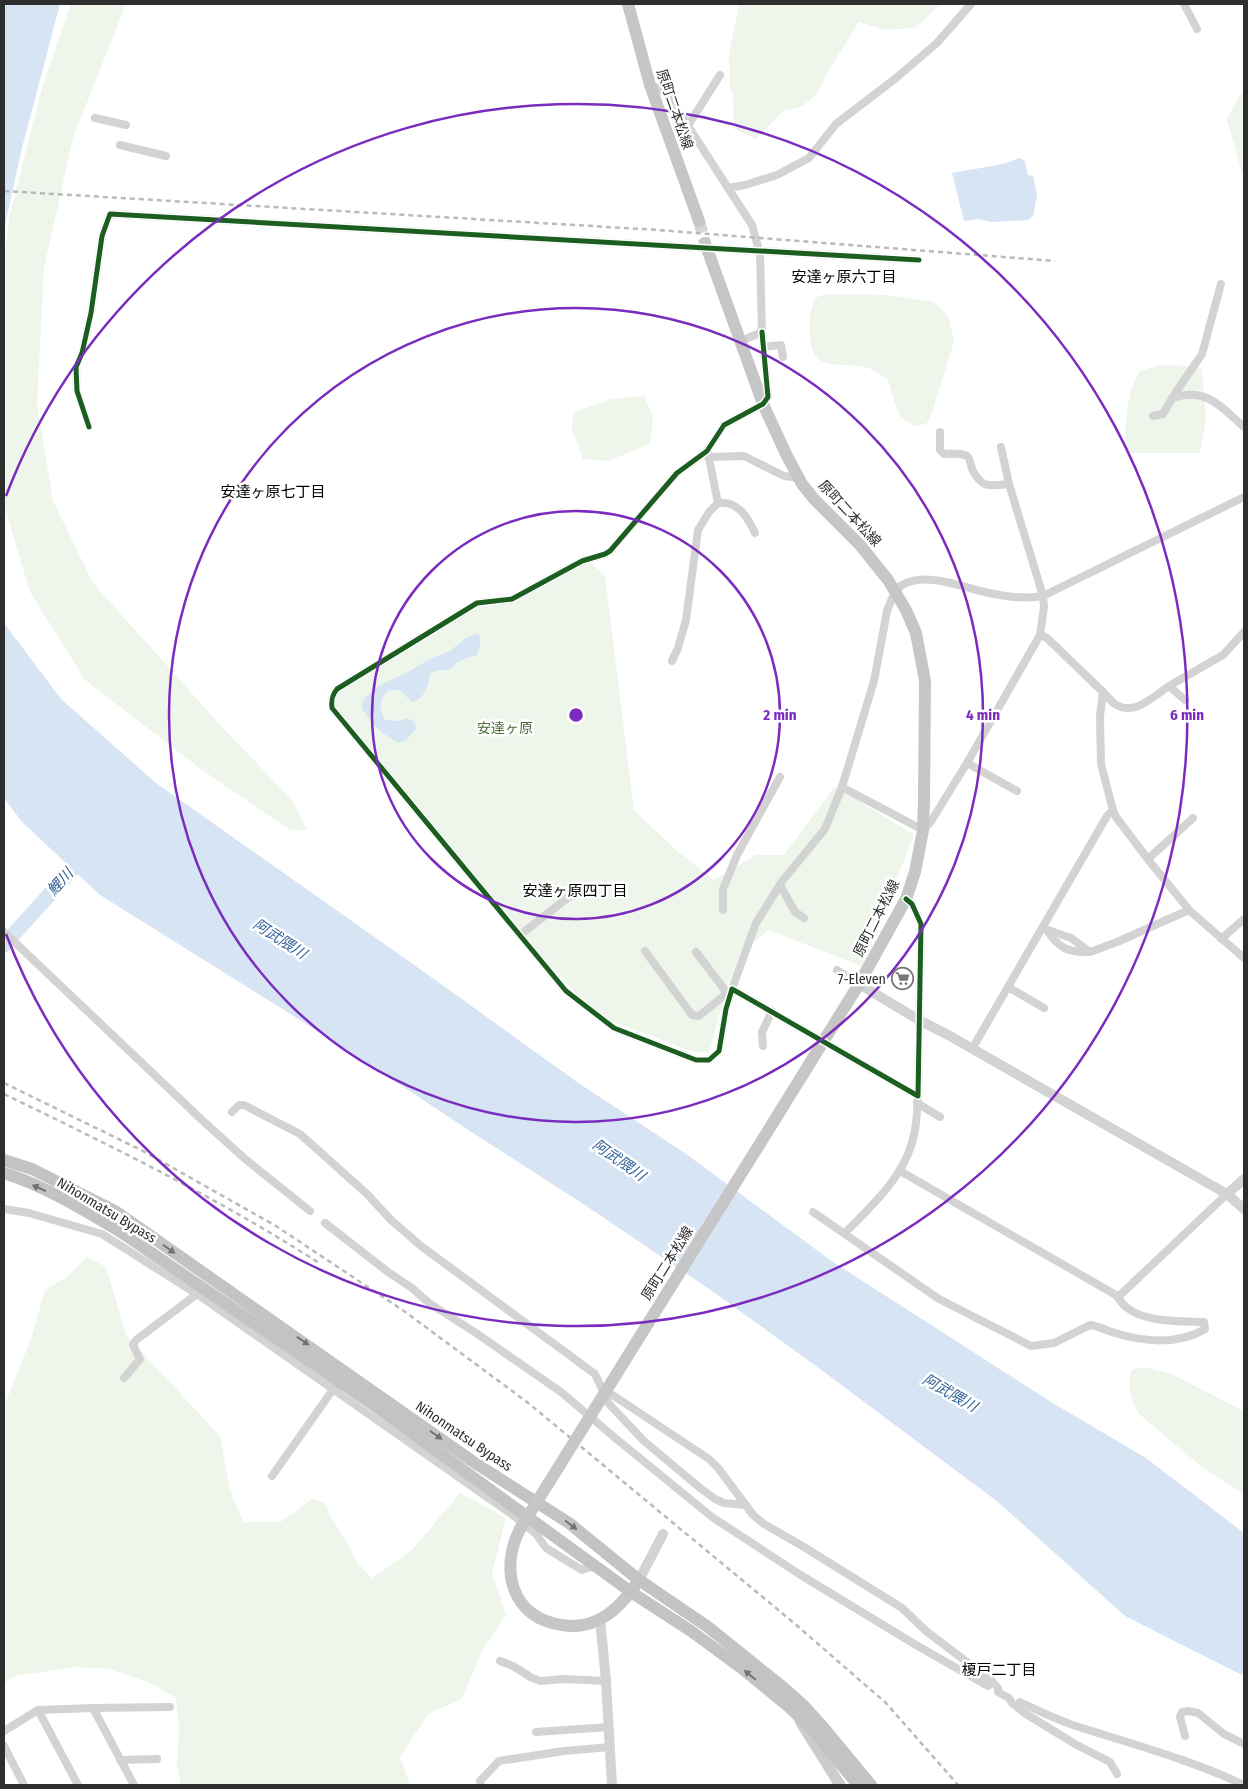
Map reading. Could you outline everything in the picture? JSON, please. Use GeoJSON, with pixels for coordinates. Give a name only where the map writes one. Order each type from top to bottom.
{"type":"FeatureCollection","features":[{"type":"Feature","properties":{"kind":"highway","name":"Nihonmatsu Bypass"},"geometry":{"type":"LineString","coordinates":[[4,1160],[32,1169],[115,1211],[472,1461],[569,1522],[639,1580],[708,1627],[804,1706],[871,1785]]}},
{"type":"Feature","properties":{"kind":"highway","name":"Nihonmatsu Bypass"},"geometry":{"type":"LineString","coordinates":[[4,1173],[52,1194],[121,1232],[368,1401],[594,1566],[691,1631],[744,1670],[788,1706],[811,1728],[858,1785]]}},
{"type":"Feature","properties":{"kind":"main road","name":"原町二本松線"},"geometry":{"type":"LineString","coordinates":[[628,4],[650,85],[698,222]]}},
{"type":"Feature","properties":{"kind":"main road","name":"原町二本松線"},"geometry":{"type":"LineString","coordinates":[[639,1580],[623,1602],[600,1619],[575,1626],[556,1624],[534,1615],[521,1603],[515,1593],[510,1569],[511,1550],[520,1528],[859,984],[906,899],[915,872],[922,830],[925,681],[916,633],[888,580],[869,555],[814,499],[799,478],[776,435],[763,404],[706,245]]}},
{"type":"Feature","properties":{"kind":"main road"},"geometry":{"type":"LineString","coordinates":[[788,1706],[803,1726],[840,1785]]}},
{"type":"Feature","properties":{"kind":"main road"},"geometry":{"type":"LineString","coordinates":[[804,1706],[878,1785]]}},
{"type":"Feature","properties":{"kind":"street"},"geometry":{"type":"LineString","coordinates":[[728,188],[777,175],[809,158],[836,124],[882,90],[936,43],[971,4]]}},
{"type":"Feature","properties":{"kind":"street"},"geometry":{"type":"LineString","coordinates":[[1184,4],[1197,29]]}},
{"type":"Feature","properties":{"kind":"street"},"geometry":{"type":"LineString","coordinates":[[689,124],[720,75]]}},
{"type":"Feature","properties":{"kind":"street"},"geometry":{"type":"LineString","coordinates":[[650,85],[668,95],[689,124],[752,225],[760,251],[762,332],[768,397],[763,404],[724,425],[708,454],[677,473],[605,554],[582,561],[512,599],[477,603],[337,689],[333,694],[331,702],[332,708],[520,935],[535,956],[566,991],[611,1026],[696,1060],[710,1060],[719,1052],[730,991],[756,923],[780,885],[825,828],[842,786],[874,681],[887,612],[895,592],[901,586],[913,582],[931,580],[1004,596],[1026,598],[1043,596],[1244,497]]}},
{"type":"Feature","properties":{"kind":"street"},"geometry":{"type":"LineString","coordinates":[[95,118],[126,125]]}},
{"type":"Feature","properties":{"kind":"street"},"geometry":{"type":"LineString","coordinates":[[120,145],[166,156]]}},
{"type":"Feature","properties":{"kind":"street"},"geometry":{"type":"LineString","coordinates":[[89,427],[77,391],[76,367],[82,353],[91,313],[102,236],[110,214],[706,245],[760,251],[919,260]]}},
{"type":"Feature","properties":{"kind":"street"},"geometry":{"type":"LineString","coordinates":[[1153,416],[1163,414],[1202,354],[1221,284]]}},
{"type":"Feature","properties":{"kind":"street"},"geometry":{"type":"LineString","coordinates":[[741,341],[762,332]]}},
{"type":"Feature","properties":{"kind":"street"},"geometry":{"type":"LineString","coordinates":[[763,347],[781,345],[783,357]]}},
{"type":"Feature","properties":{"kind":"street"},"geometry":{"type":"LineString","coordinates":[[1172,398],[1184,394],[1197,394],[1210,399],[1244,427]]}},
{"type":"Feature","properties":{"kind":"street"},"geometry":{"type":"LineString","coordinates":[[940,432],[940,450],[944,454],[962,454],[968,458],[978,480],[983,484],[988,486],[1009,484]]}},
{"type":"Feature","properties":{"kind":"street"},"geometry":{"type":"LineString","coordinates":[[842,786],[922,830],[930,824],[1040,634],[1044,607],[1043,596],[1009,484],[1001,447]]}},
{"type":"Feature","properties":{"kind":"street"},"geometry":{"type":"LineString","coordinates":[[708,454],[744,456],[784,476],[799,478]]}},
{"type":"Feature","properties":{"kind":"street"},"geometry":{"type":"LineString","coordinates":[[708,454],[718,503]]}},
{"type":"Feature","properties":{"kind":"street"},"geometry":{"type":"LineString","coordinates":[[672,661],[686,620],[698,530],[708,512],[718,503],[730,504],[740,509],[747,516],[755,534]]}},
{"type":"Feature","properties":{"kind":"street"},"geometry":{"type":"LineString","coordinates":[[1040,634],[1047,638],[1115,704],[1130,709],[1137,708],[1223,655],[1244,632]]}},
{"type":"Feature","properties":{"kind":"street"},"geometry":{"type":"LineString","coordinates":[[1170,686],[1185,700]]}},
{"type":"Feature","properties":{"kind":"street"},"geometry":{"type":"LineString","coordinates":[[1103,692],[1100,716],[1101,764],[1113,810],[1148,859],[1189,910],[1244,958]]}},
{"type":"Feature","properties":{"kind":"street"},"geometry":{"type":"LineString","coordinates":[[967,763],[1017,791]]}},
{"type":"Feature","properties":{"kind":"street"},"geometry":{"type":"LineString","coordinates":[[723,910],[723,889],[737,855],[780,777]]}},
{"type":"Feature","properties":{"kind":"street"},"geometry":{"type":"LineString","coordinates":[[972,1049],[1045,929],[1107,816],[1113,810]]}},
{"type":"Feature","properties":{"kind":"street"},"geometry":{"type":"LineString","coordinates":[[1148,859],[1193,818]]}},
{"type":"Feature","properties":{"kind":"street"},"geometry":{"type":"LineString","coordinates":[[780,885],[795,912],[804,918]]}},
{"type":"Feature","properties":{"kind":"street"},"geometry":{"type":"LineString","coordinates":[[520,935],[570,896]]}},
{"type":"Feature","properties":{"kind":"street"},"geometry":{"type":"LineString","coordinates":[[845,1234],[893,1183],[904,1163],[915,1132],[918,1100],[921,924],[912,904],[906,899]]}},
{"type":"Feature","properties":{"kind":"street"},"geometry":{"type":"LineString","coordinates":[[1045,929],[1057,944],[1075,952],[1090,952],[1189,910]]}},
{"type":"Feature","properties":{"kind":"street"},"geometry":{"type":"LineString","coordinates":[[1221,939],[1244,919]]}},
{"type":"Feature","properties":{"kind":"street"},"geometry":{"type":"LineString","coordinates":[[1045,929],[1071,938],[1090,952]]}},
{"type":"Feature","properties":{"kind":"street"},"geometry":{"type":"LineString","coordinates":[[4,932],[244,1158],[310,1211]]}},
{"type":"Feature","properties":{"kind":"street"},"geometry":{"type":"LineString","coordinates":[[645,951],[692,1015],[699,1016],[730,991]]}},
{"type":"Feature","properties":{"kind":"street"},"geometry":{"type":"LineString","coordinates":[[696,952],[730,991],[772,1011],[824,1042],[918,1100],[940,1117]]}},
{"type":"Feature","properties":{"kind":"street"},"geometry":{"type":"LineString","coordinates":[[837,970],[919,1020],[1227,1194],[1244,1209]]}},
{"type":"Feature","properties":{"kind":"street"},"geometry":{"type":"LineString","coordinates":[[1008,987],[1044,1008]]}},
{"type":"Feature","properties":{"kind":"street"},"geometry":{"type":"LineString","coordinates":[[763,1046],[762,1032],[772,1011]]}},
{"type":"Feature","properties":{"kind":"street"},"geometry":{"type":"LineString","coordinates":[[232,1112],[239,1105],[244,1104],[300,1134],[367,1194],[391,1220],[420,1246],[595,1374],[609,1404],[668,1462],[715,1499],[724,1503],[746,1506]]}},
{"type":"Feature","properties":{"kind":"street"},"geometry":{"type":"LineString","coordinates":[[813,1212],[939,1299],[1031,1346],[1054,1343],[1090,1325],[1133,1338],[1152,1340],[1195,1336],[1205,1329],[1204,1322],[1166,1320],[1141,1315],[1126,1308],[1118,1297],[900,1171]]}},
{"type":"Feature","properties":{"kind":"street"},"geometry":{"type":"LineString","coordinates":[[1118,1297],[1244,1179]]}},
{"type":"Feature","properties":{"kind":"street"},"geometry":{"type":"LineString","coordinates":[[4,1209],[29,1213],[102,1234],[197,1294],[298,1366],[334,1388],[514,1516],[536,1534],[546,1548],[582,1570],[594,1566]]}},
{"type":"Feature","properties":{"kind":"street"},"geometry":{"type":"LineString","coordinates":[[325,1223],[388,1272],[412,1288],[429,1303],[561,1392],[712,1517],[797,1573],[988,1686]]}},
{"type":"Feature","properties":{"kind":"street"},"geometry":{"type":"LineString","coordinates":[[124,1378],[140,1359],[133,1345],[136,1340],[197,1294]]}},
{"type":"Feature","properties":{"kind":"street"},"geometry":{"type":"LineString","coordinates":[[272,1476],[334,1388]]}},
{"type":"Feature","properties":{"kind":"street"},"geometry":{"type":"LineString","coordinates":[[606,1390],[709,1459],[719,1469],[753,1515],[773,1530],[804,1546],[902,1608],[926,1631],[992,1681],[998,1688],[998,1692],[1009,1698],[1018,1708],[1075,1744],[1110,1762],[1117,1774]]}},
{"type":"Feature","properties":{"kind":"street"},"geometry":{"type":"LineString","coordinates":[[639,1580],[663,1534]]}},
{"type":"Feature","properties":{"kind":"street"},"geometry":{"type":"LineString","coordinates":[[600,1619],[606,1681],[612,1785]]}},
{"type":"Feature","properties":{"kind":"street"},"geometry":{"type":"LineString","coordinates":[[500,1661],[541,1681],[564,1679],[606,1681]]}},
{"type":"Feature","properties":{"kind":"street"},"geometry":{"type":"LineString","coordinates":[[1020,1702],[1071,1724],[1172,1756],[1221,1774],[1244,1785]]}},
{"type":"Feature","properties":{"kind":"street"},"geometry":{"type":"LineString","coordinates":[[93,1708],[134,1785]]}},
{"type":"Feature","properties":{"kind":"street"},"geometry":{"type":"LineString","coordinates":[[4,1731],[38,1710],[170,1708]]}},
{"type":"Feature","properties":{"kind":"street"},"geometry":{"type":"LineString","coordinates":[[38,1710],[78,1785]]}},
{"type":"Feature","properties":{"kind":"street"},"geometry":{"type":"LineString","coordinates":[[1184,1736],[1180,1717],[1182,1712],[1188,1711],[1198,1713],[1224,1734],[1244,1744]]}},
{"type":"Feature","properties":{"kind":"street"},"geometry":{"type":"LineString","coordinates":[[536,1732],[609,1727]]}},
{"type":"Feature","properties":{"kind":"street"},"geometry":{"type":"LineString","coordinates":[[4,1746],[24,1785]]}},
{"type":"Feature","properties":{"kind":"street"},"geometry":{"type":"LineString","coordinates":[[481,1785],[480,1781],[499,1761],[610,1747]]}},
{"type":"Feature","properties":{"kind":"street"},"geometry":{"type":"LineString","coordinates":[[120,1760],[157,1759]]}},
{"type":"Feature","properties":{"kind":"green space"},"geometry":{"type":"Polygon","coordinates":[[[71,4],[126,4],[73,138],[44,268],[37,404],[53,501],[93,583],[222,727],[293,801],[307,830],[290,830],[202,770],[85,680],[30,592],[4,504],[4,262],[9,218],[42,88],[71,4]]]}},
{"type":"Feature","properties":{"kind":"green space"},"geometry":{"type":"Polygon","coordinates":[[[739,4],[941,4],[915,28],[885,30],[859,22],[829,70],[817,94],[801,107],[783,111],[756,139],[734,129],[729,53],[739,4]]]}},
{"type":"Feature","properties":{"kind":"green space"},"geometry":{"type":"Polygon","coordinates":[[[1244,94],[1244,181],[1227,119],[1240,95],[1244,94]]]}},
{"type":"Feature","properties":{"kind":"green space"},"geometry":{"type":"Polygon","coordinates":[[[825,294],[886,295],[934,302],[948,316],[954,341],[931,416],[926,424],[915,426],[901,417],[888,380],[876,372],[858,366],[829,364],[821,361],[816,355],[812,347],[810,315],[815,298],[825,294]]]}},
{"type":"Feature","properties":{"kind":"green space"},"geometry":{"type":"Polygon","coordinates":[[[1160,365],[1202,369],[1206,419],[1200,453],[1128,453],[1125,448],[1129,399],[1135,380],[1140,371],[1160,365]]]}},
{"type":"Feature","properties":{"kind":"green space"},"geometry":{"type":"Polygon","coordinates":[[[644,396],[653,416],[650,444],[608,461],[583,459],[572,429],[573,413],[611,399],[644,396]]]}},
{"type":"Feature","properties":{"kind":"green space","name":"安達ヶ原"},"geometry":{"type":"Polygon","coordinates":[[[589,562],[605,576],[634,810],[676,850],[714,880],[756,855],[784,855],[835,786],[914,835],[862,966],[768,930],[740,955],[727,987],[709,1053],[691,1051],[611,1021],[575,992],[537,951],[336,709],[334,697],[337,693],[476,607],[508,604],[589,562]]]}},
{"type":"Feature","properties":{"kind":"green space"},"geometry":{"type":"Polygon","coordinates":[[[87,1257],[106,1267],[126,1335],[220,1436],[230,1490],[243,1522],[280,1522],[312,1499],[325,1503],[330,1516],[344,1537],[356,1561],[372,1578],[412,1550],[460,1493],[506,1518],[492,1573],[506,1615],[482,1651],[462,1699],[428,1714],[400,1757],[410,1785],[181,1785],[177,1766],[179,1725],[176,1698],[150,1683],[110,1669],[75,1667],[15,1676],[4,1683],[4,1401],[6,1401],[32,1336],[45,1290],[68,1276],[87,1257]]]}},
{"type":"Feature","properties":{"kind":"green space"},"geometry":{"type":"Polygon","coordinates":[[[1143,1367],[1171,1374],[1244,1411],[1244,1494],[1203,1468],[1139,1414],[1132,1398],[1129,1381],[1132,1370],[1143,1367]]]}},
{"type":"Feature","properties":{"kind":"water"},"geometry":{"type":"Polygon","coordinates":[[[4,4],[60,4],[22,148],[4,230],[4,4]]]}},
{"type":"Feature","properties":{"kind":"water"},"geometry":{"type":"Polygon","coordinates":[[[1020,158],[1025,161],[1028,175],[1033,176],[1037,195],[1033,216],[1029,220],[991,222],[977,219],[964,221],[952,173],[1003,164],[1020,158]]]}},
{"type":"Feature","properties":{"kind":"water","name":"阿武隈川"},"geometry":{"type":"Polygon","coordinates":[[[4,623],[61,699],[156,783],[577,1082],[686,1154],[833,1262],[1051,1402],[1146,1458],[1244,1533],[1244,1676],[1125,1616],[998,1502],[712,1291],[582,1203],[340,1045],[100,895],[22,822],[4,798],[4,623]]]}},
{"type":"Feature","properties":{"kind":"water"},"geometry":{"type":"Polygon","coordinates":[[[479,634],[480,643],[476,656],[462,660],[451,669],[435,671],[430,674],[427,687],[420,698],[412,702],[400,690],[389,690],[381,701],[385,720],[398,721],[407,718],[414,722],[417,728],[405,741],[399,743],[373,724],[362,708],[363,700],[378,686],[430,659],[450,651],[466,638],[479,634]]]}},
{"type":"Feature","properties":{"kind":"waterway","name":"鯉川"},"geometry":{"type":"LineString","coordinates":[[4,945],[85,855]]}},
{"type":"Feature","properties":{"kind":"tunnel"},"geometry":{"type":"LineString","coordinates":[[699,221],[705,243]]}},
{"type":"Feature","properties":{"kind":"railway"},"geometry":{"type":"LineString","coordinates":[[4,191],[658,230],[1055,261]]}},
{"type":"Feature","properties":{"kind":"railway"},"geometry":{"type":"LineString","coordinates":[[4,1083],[143,1151],[276,1226],[404,1311],[527,1402],[794,1623],[886,1703],[958,1785]]}},
{"type":"Feature","properties":{"kind":"railway"},"geometry":{"type":"LineString","coordinates":[[4,1094],[124,1153],[203,1195],[242,1216],[319,1263]]}},
{"type":"Feature","properties":{"kind":"cycle path"},"geometry":{"type":"LineString","coordinates":[[89,427],[77,391],[76,367],[82,353],[91,313],[102,236],[110,214],[919,260]]}},
{"type":"Feature","properties":{"kind":"cycle path"},"geometry":{"type":"LineString","coordinates":[[762,332],[768,397],[763,404],[724,425],[707,451],[677,473],[610,551],[582,561],[512,599],[477,603],[337,689],[332,698],[332,708],[566,991],[614,1028],[696,1060],[709,1060],[719,1051],[726,1009],[732,989],[918,1096],[921,924],[912,904],[906,899]]}},
{"type":"Feature","properties":{"kind":"place","name":"7-Eleven"},"geometry":{"type":"Point","coordinates":[902,979]}},
{"type":"Feature","properties":{"kind":"district","name":"安達ヶ原六丁目"},"geometry":{"type":"Point","coordinates":[844,277]}},
{"type":"Feature","properties":{"kind":"district","name":"安達ヶ原七丁目"},"geometry":{"type":"Point","coordinates":[273,492]}},
{"type":"Feature","properties":{"kind":"district","name":"安達ヶ原四丁目"},"geometry":{"type":"Point","coordinates":[575,891]}},
{"type":"Feature","properties":{"kind":"district","name":"榎戸二丁目"},"geometry":{"type":"Point","coordinates":[999,1670]}}]}
